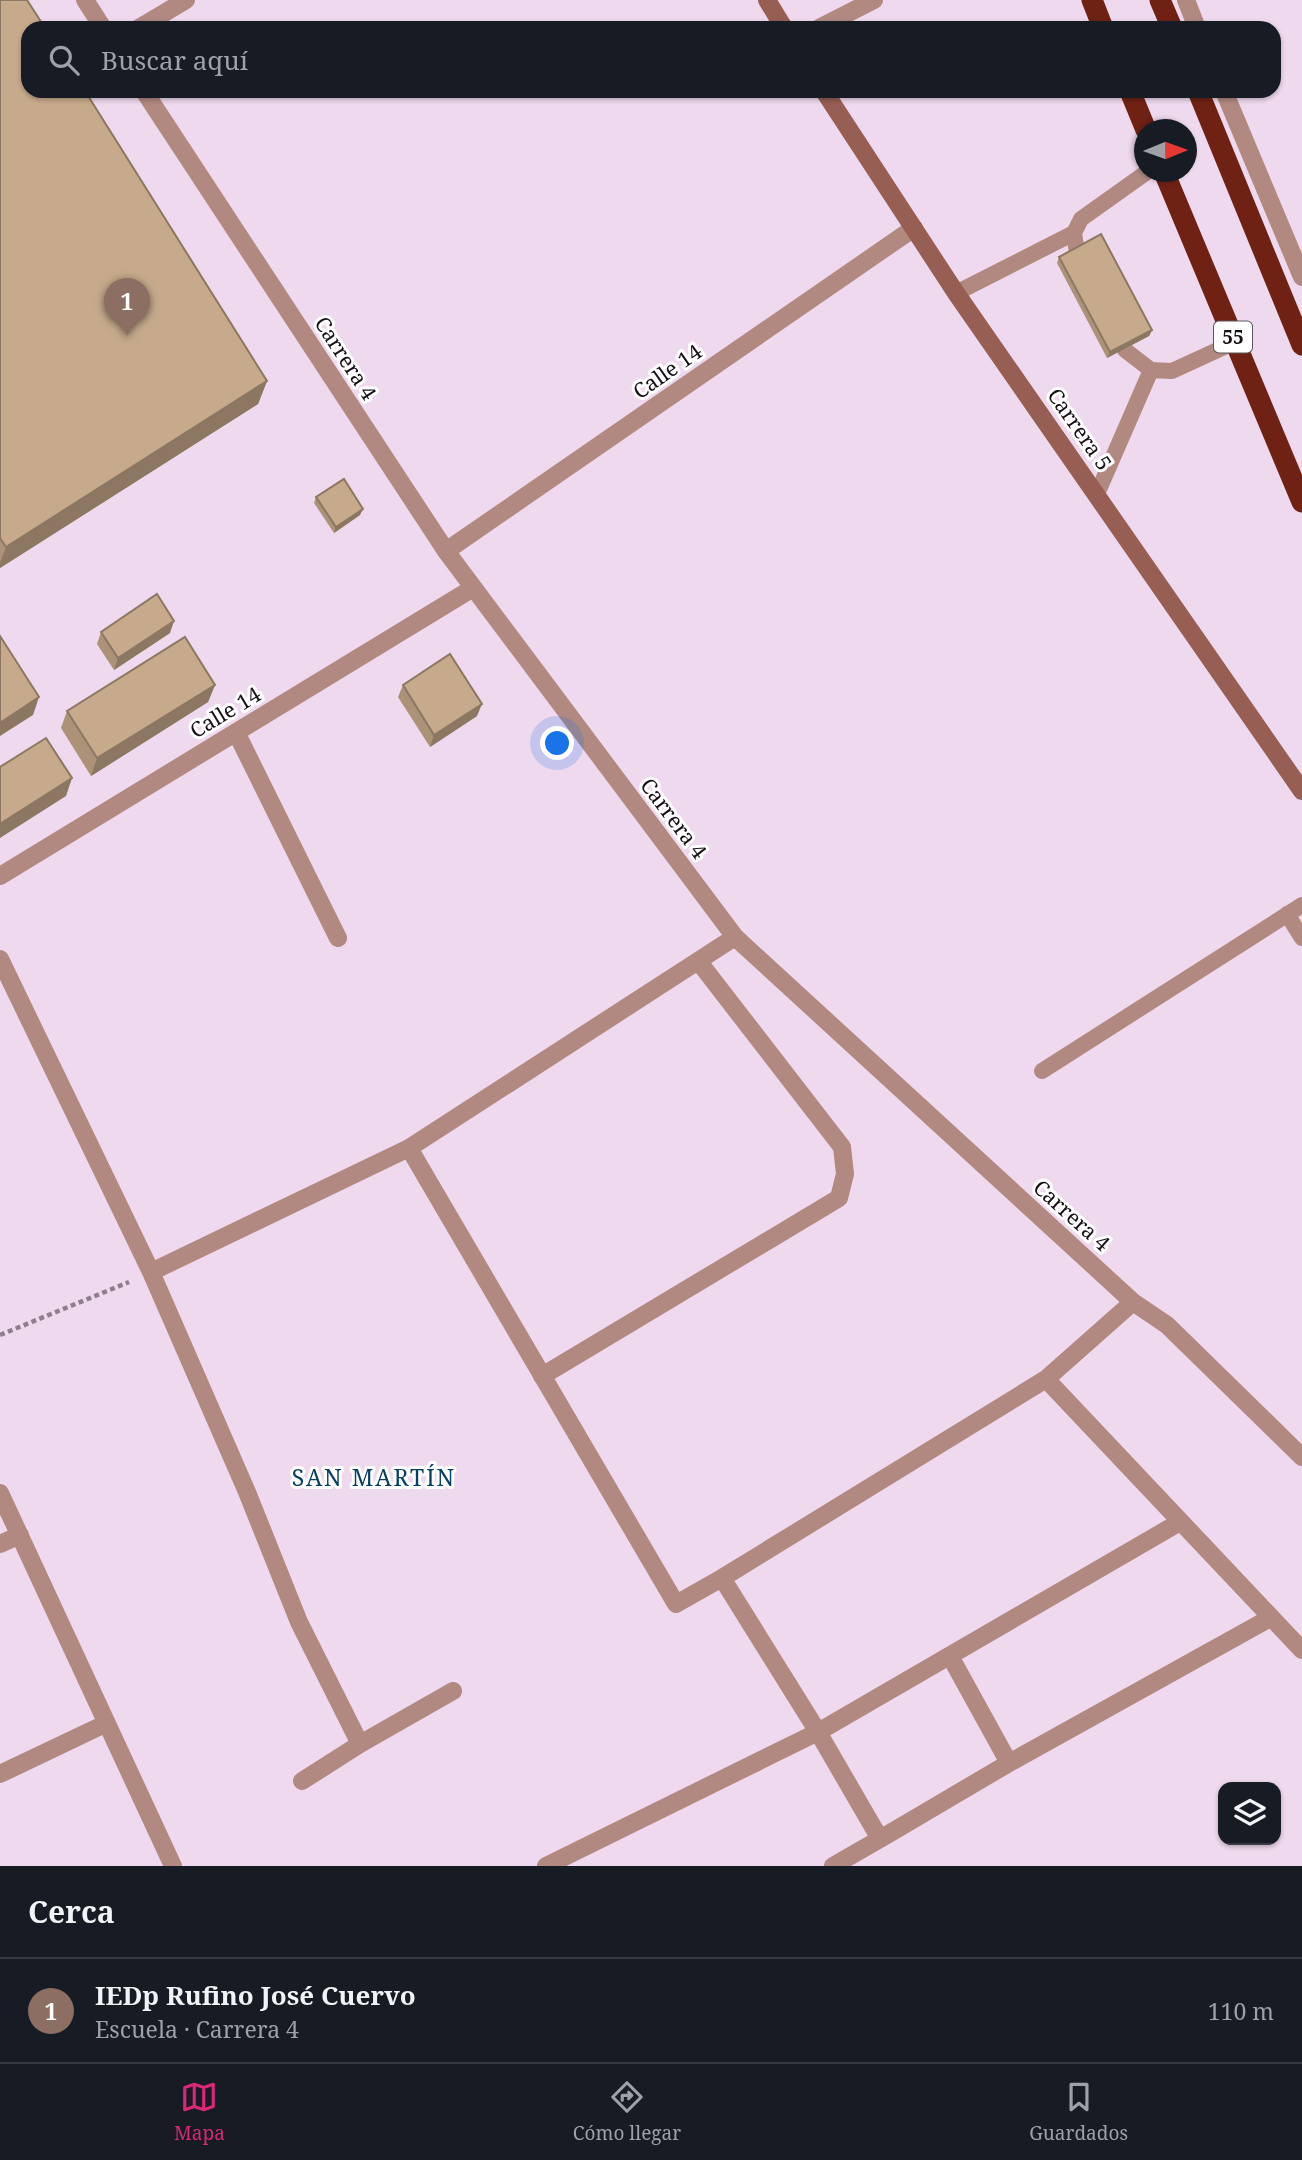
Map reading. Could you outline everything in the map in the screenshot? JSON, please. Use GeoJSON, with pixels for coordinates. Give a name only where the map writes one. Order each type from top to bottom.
{"type":"FeatureCollection","features":[{"type":"Feature","properties":{"kind":"highway"},"geometry":{"type":"LineString","coordinates":[[1092,0],[1100,21]]}},
{"type":"Feature","properties":{"kind":"highway"},"geometry":{"type":"LineString","coordinates":[[1160,0],[1169,21]]}},
{"type":"Feature","properties":{"kind":"highway"},"geometry":{"type":"LineString","coordinates":[[1133,98],[1141,119]]}},
{"type":"Feature","properties":{"kind":"highway"},"geometry":{"type":"LineString","coordinates":[[1201,98],[1302,345]]}},
{"type":"Feature","properties":{"kind":"highway","name":"55"},"geometry":{"type":"LineString","coordinates":[[1168,182],[1302,502]]}},
{"type":"Feature","properties":{"kind":"street"},"geometry":{"type":"LineString","coordinates":[[85,0],[98,21]]}},
{"type":"Feature","properties":{"kind":"street"},"geometry":{"type":"LineString","coordinates":[[151,21],[186,0]]}},
{"type":"Feature","properties":{"kind":"street"},"geometry":{"type":"LineString","coordinates":[[767,0],[779,21]]}},
{"type":"Feature","properties":{"kind":"street"},"geometry":{"type":"LineString","coordinates":[[833,21],[874,0]]}},
{"type":"Feature","properties":{"kind":"street"},"geometry":{"type":"LineString","coordinates":[[1186,0],[1195,21]]}},
{"type":"Feature","properties":{"kind":"street","name":"Carrera 4"},"geometry":{"type":"LineString","coordinates":[[149,98],[446,551],[735,937],[1133,1302],[1167,1325],[1302,1457]]}},
{"type":"Feature","properties":{"kind":"street","name":"Carrera 5"},"geometry":{"type":"LineString","coordinates":[[829,98],[957,293],[1302,791]]}},
{"type":"Feature","properties":{"kind":"street"},"geometry":{"type":"LineString","coordinates":[[1227,98],[1302,277]]}},
{"type":"Feature","properties":{"kind":"street","name":"Calle 14"},"geometry":{"type":"LineString","coordinates":[[446,551],[914,228]]}},
{"type":"Feature","properties":{"kind":"street","name":"Calle 14"},"geometry":{"type":"LineString","coordinates":[[0,876],[473,588]]}},
{"type":"Feature","properties":{"kind":"street"},"geometry":{"type":"LineString","coordinates":[[236,732],[338,938]]}},
{"type":"Feature","properties":{"kind":"street"},"geometry":{"type":"LineString","coordinates":[[152,1272],[409,1148],[735,937]]}},
{"type":"Feature","properties":{"kind":"street"},"geometry":{"type":"LineString","coordinates":[[0,959],[152,1272],[247,1492],[299,1622],[360,1744]]}},
{"type":"Feature","properties":{"kind":"street"},"geometry":{"type":"LineString","coordinates":[[542,1376],[839,1198],[845,1174],[842,1147],[699,962]]}},
{"type":"Feature","properties":{"kind":"street"},"geometry":{"type":"LineString","coordinates":[[409,1148],[676,1604],[1046,1379],[1133,1302]]}},
{"type":"Feature","properties":{"kind":"street"},"geometry":{"type":"LineString","coordinates":[[1046,1379],[1302,1650]]}},
{"type":"Feature","properties":{"kind":"street"},"geometry":{"type":"LineString","coordinates":[[0,1493],[173,1866]]}},
{"type":"Feature","properties":{"kind":"street"},"geometry":{"type":"LineString","coordinates":[[546,1866],[818,1732],[1180,1522]]}},
{"type":"Feature","properties":{"kind":"street"},"geometry":{"type":"LineString","coordinates":[[0,1544],[20,1535]]}},
{"type":"Feature","properties":{"kind":"street"},"geometry":{"type":"LineString","coordinates":[[722,1578],[818,1732],[880,1839]]}},
{"type":"Feature","properties":{"kind":"street"},"geometry":{"type":"LineString","coordinates":[[834,1866],[1009,1763],[1270,1618]]}},
{"type":"Feature","properties":{"kind":"street"},"geometry":{"type":"LineString","coordinates":[[950,1656],[1009,1763]]}},
{"type":"Feature","properties":{"kind":"street"},"geometry":{"type":"LineString","coordinates":[[302,1781],[453,1691]]}},
{"type":"Feature","properties":{"kind":"street"},"geometry":{"type":"LineString","coordinates":[[0,1774],[107,1723]]}},
{"type":"Feature","properties":{"kind":"lane"},"geometry":{"type":"LineString","coordinates":[[1077,253],[1074,233],[1081,219],[1134,181]]}},
{"type":"Feature","properties":{"kind":"lane"},"geometry":{"type":"LineString","coordinates":[[957,293],[1074,233]]}},
{"type":"Feature","properties":{"kind":"lane"},"geometry":{"type":"LineString","coordinates":[[1125,350],[1151,370],[1172,371],[1235,342]]}},
{"type":"Feature","properties":{"kind":"lane"},"geometry":{"type":"LineString","coordinates":[[1097,494],[1151,370]]}},
{"type":"Feature","properties":{"kind":"lane"},"geometry":{"type":"LineString","coordinates":[[1042,1071],[1302,905]]}},
{"type":"Feature","properties":{"kind":"lane"},"geometry":{"type":"LineString","coordinates":[[1287,915],[1302,938]]}},
{"type":"Feature","properties":{"kind":"path"},"geometry":{"type":"LineString","coordinates":[[0,1335],[152,1272]]}},
{"type":"Feature","properties":{"kind":"building"},"geometry":{"type":"Polygon","coordinates":[[[0,0],[27,0],[40,21],[21,21],[21,98],[89,98],[267,381],[6,547],[0,538],[0,0]]]}},
{"type":"Feature","properties":{"kind":"building"},"geometry":{"type":"Polygon","coordinates":[[[1101,234],[1152,330],[1110,352],[1059,257],[1101,234]]]}},
{"type":"Feature","properties":{"kind":"building"},"geometry":{"type":"Polygon","coordinates":[[[344,479],[363,509],[336,527],[316,497],[344,479]]]}},
{"type":"Feature","properties":{"kind":"building"},"geometry":{"type":"Polygon","coordinates":[[[157,594],[174,621],[118,658],[101,632],[157,594]]]}},
{"type":"Feature","properties":{"kind":"building"},"geometry":{"type":"Polygon","coordinates":[[[0,636],[39,697],[0,723],[0,636]]]}},
{"type":"Feature","properties":{"kind":"building"},"geometry":{"type":"Polygon","coordinates":[[[185,637],[215,685],[97,758],[67,711],[185,637]]]}},
{"type":"Feature","properties":{"kind":"building"},"geometry":{"type":"Polygon","coordinates":[[[450,654],[482,704],[434,735],[403,685],[450,654]]]}},
{"type":"Feature","properties":{"kind":"building"},"geometry":{"type":"Polygon","coordinates":[[[46,738],[72,778],[0,824],[0,767],[46,738]]]}},
{"type":"Feature","properties":{"kind":"place","name":"IEDp Rufino José Cuervo"},"geometry":{"type":"Point","coordinates":[127,336]}},
{"type":"Feature","properties":{"kind":"district","name":"SAN MARTÍN"},"geometry":{"type":"Point","coordinates":[374,1477]}}]}
